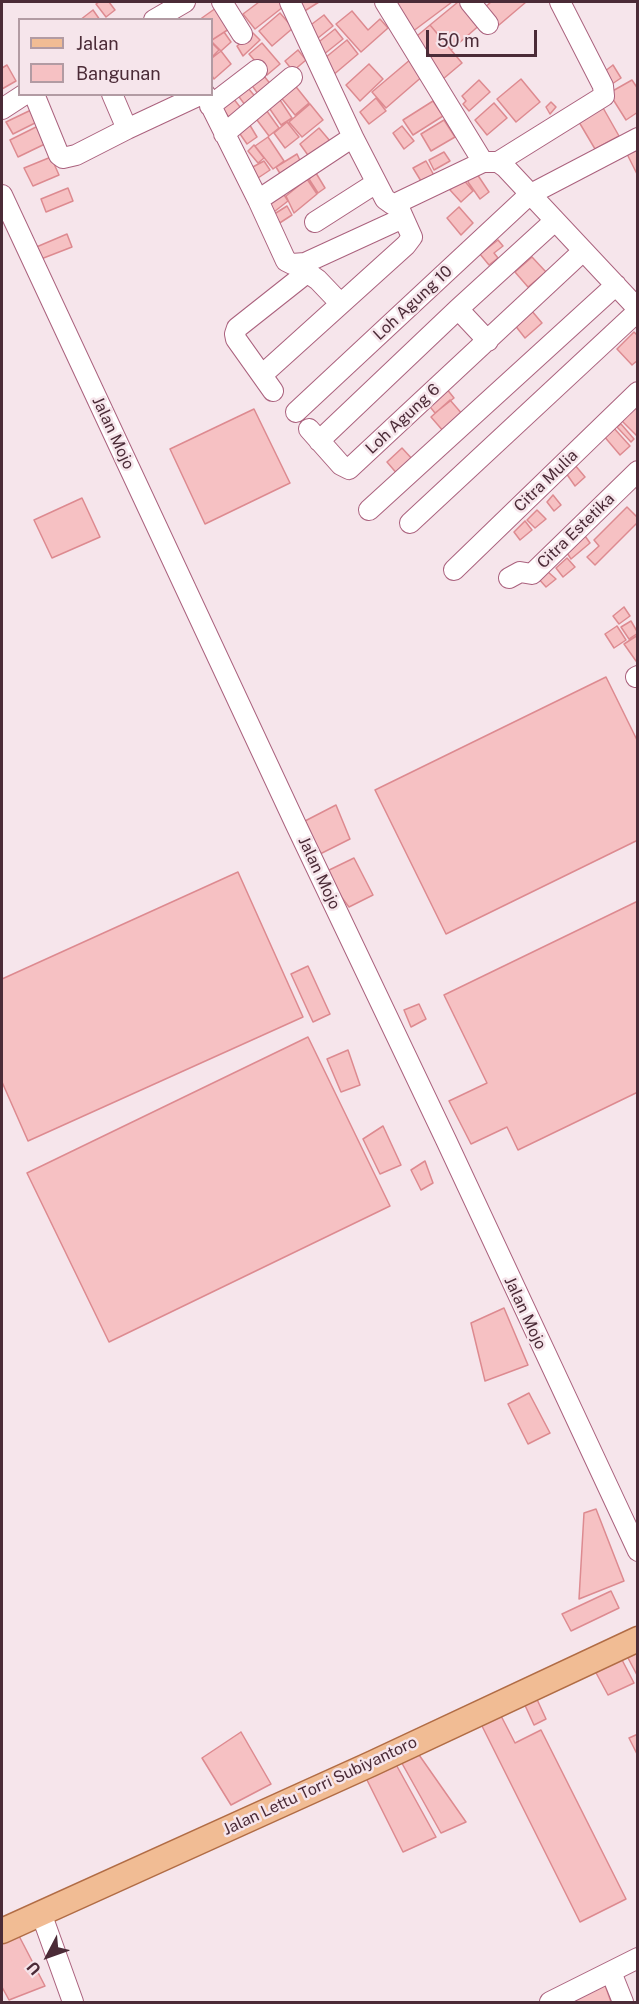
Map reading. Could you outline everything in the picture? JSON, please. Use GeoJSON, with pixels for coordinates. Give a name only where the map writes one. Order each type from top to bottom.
{"type":"FeatureCollection","features":[{"type":"Feature","properties":{"kind":"main road","name":"Jalan Lettu Torri Subiyantoro"},"geometry":{"type":"LineString","coordinates":[[2,1931],[371,1764],[638,1639]]}},
{"type":"Feature","properties":{"kind":"street"},"geometry":{"type":"LineString","coordinates":[[160,14],[186,2]]}},
{"type":"Feature","properties":{"kind":"street"},"geometry":{"type":"LineString","coordinates":[[222,2],[242,34]]}},
{"type":"Feature","properties":{"kind":"street"},"geometry":{"type":"LineString","coordinates":[[272,387],[340,303],[406,245],[412,237],[400,211],[385,199],[376,183],[290,2]]}},
{"type":"Feature","properties":{"kind":"street"},"geometry":{"type":"LineString","coordinates":[[387,2],[490,162],[505,167],[638,310],[410,523]]}},
{"type":"Feature","properties":{"kind":"street"},"geometry":{"type":"LineString","coordinates":[[470,2],[488,24]]}},
{"type":"Feature","properties":{"kind":"street"},"geometry":{"type":"LineString","coordinates":[[35,96],[59,155],[63,158],[76,155],[127,129],[206,98],[258,200],[283,257],[292,264],[305,262],[490,162],[599,101],[604,96],[603,86],[560,2]]}},
{"type":"Feature","properties":{"kind":"street"},"geometry":{"type":"LineString","coordinates":[[213,94],[257,70]]}},
{"type":"Feature","properties":{"kind":"street"},"geometry":{"type":"LineString","coordinates":[[224,134],[292,77]]}},
{"type":"Feature","properties":{"kind":"street"},"geometry":{"type":"LineString","coordinates":[[2,109],[22,96]]}},
{"type":"Feature","properties":{"kind":"street"},"geometry":{"type":"LineString","coordinates":[[113,96],[127,129]]}},
{"type":"Feature","properties":{"kind":"street"},"geometry":{"type":"LineString","coordinates":[[258,200],[353,137]]}},
{"type":"Feature","properties":{"kind":"street","name":"Loh Agung 10"},"geometry":{"type":"LineString","coordinates":[[307,426],[529,195],[638,138]]}},
{"type":"Feature","properties":{"kind":"street"},"geometry":{"type":"LineString","coordinates":[[315,222],[376,183]]}},
{"type":"Feature","properties":{"kind":"street","name":"Jalan Mojo"},"geometry":{"type":"LineString","coordinates":[[2,195],[296,825],[630,1519],[638,1551]]}},
{"type":"Feature","properties":{"kind":"street"},"geometry":{"type":"LineString","coordinates":[[340,303],[318,280],[311,275],[304,275],[237,328],[235,334],[236,339],[272,387],[307,426],[458,309],[548,227]]}},
{"type":"Feature","properties":{"kind":"street","name":"Loh Agung 6"},"geometry":{"type":"LineString","coordinates":[[307,426],[341,465],[349,469],[583,251]]}},
{"type":"Feature","properties":{"kind":"street"},"geometry":{"type":"LineString","coordinates":[[369,510],[616,285]]}},
{"type":"Feature","properties":{"kind":"street"},"geometry":{"type":"LineString","coordinates":[[458,309],[488,341]]}},
{"type":"Feature","properties":{"kind":"street","name":"Citra Mulia"},"geometry":{"type":"LineString","coordinates":[[454,570],[638,392]]}},
{"type":"Feature","properties":{"kind":"street","name":"Citra Estetika"},"geometry":{"type":"LineString","coordinates":[[509,578],[520,572],[532,574],[638,471]]}},
{"type":"Feature","properties":{"kind":"street"},"geometry":{"type":"LineString","coordinates":[[41,1913],[73,2002]]}},
{"type":"Feature","properties":{"kind":"street"},"geometry":{"type":"LineString","coordinates":[[550,2002],[638,1958]]}},
{"type":"Feature","properties":{"kind":"street"},"geometry":{"type":"LineString","coordinates":[[611,1972],[624,2002]]}},
{"type":"Feature","properties":{"kind":"building"},"geometry":{"type":"Polygon","coordinates":[[[109,2],[115,10],[106,17],[96,4],[109,2]]]}},
{"type":"Feature","properties":{"kind":"building"},"geometry":{"type":"Polygon","coordinates":[[[259,2],[281,2],[283,7],[255,29],[243,14],[259,2]]]}},
{"type":"Feature","properties":{"kind":"building"},"geometry":{"type":"Polygon","coordinates":[[[297,2],[319,2],[303,12],[297,2]]]}},
{"type":"Feature","properties":{"kind":"building"},"geometry":{"type":"Polygon","coordinates":[[[396,2],[452,2],[412,32],[396,2]]]}},
{"type":"Feature","properties":{"kind":"building"},"geometry":{"type":"Polygon","coordinates":[[[458,2],[463,2],[482,23],[451,50],[430,25],[458,2]]]}},
{"type":"Feature","properties":{"kind":"building"},"geometry":{"type":"Polygon","coordinates":[[[491,2],[526,2],[499,25],[484,8],[491,2]]]}},
{"type":"Feature","properties":{"kind":"building"},"geometry":{"type":"Polygon","coordinates":[[[216,8],[229,29],[213,39],[213,18],[202,18],[216,8]]]}},
{"type":"Feature","properties":{"kind":"building"},"geometry":{"type":"Polygon","coordinates":[[[93,10],[99,18],[83,18],[93,10]]]}},
{"type":"Feature","properties":{"kind":"building"},"geometry":{"type":"Polygon","coordinates":[[[352,11],[368,30],[380,19],[388,28],[361,52],[336,24],[352,11]]]}},
{"type":"Feature","properties":{"kind":"building"},"geometry":{"type":"Polygon","coordinates":[[[280,13],[293,28],[272,46],[259,31],[280,13]]]}},
{"type":"Feature","properties":{"kind":"building"},"geometry":{"type":"Polygon","coordinates":[[[324,15],[333,26],[318,38],[308,27],[324,15]]]}},
{"type":"Feature","properties":{"kind":"building"},"geometry":{"type":"Polygon","coordinates":[[[430,25],[462,63],[443,79],[411,41],[430,25]]]}},
{"type":"Feature","properties":{"kind":"building"},"geometry":{"type":"Polygon","coordinates":[[[335,29],[343,39],[323,55],[315,45],[335,29]]]}},
{"type":"Feature","properties":{"kind":"building"},"geometry":{"type":"Polygon","coordinates":[[[224,32],[231,42],[221,51],[213,43],[213,39],[224,32]]]}},
{"type":"Feature","properties":{"kind":"building"},"geometry":{"type":"Polygon","coordinates":[[[253,33],[260,40],[243,56],[237,46],[253,33]]]}},
{"type":"Feature","properties":{"kind":"building"},"geometry":{"type":"Polygon","coordinates":[[[347,40],[358,54],[332,76],[320,62],[347,40]]]}},
{"type":"Feature","properties":{"kind":"building"},"geometry":{"type":"Polygon","coordinates":[[[262,43],[280,64],[267,75],[249,54],[262,43]]]}},
{"type":"Feature","properties":{"kind":"building"},"geometry":{"type":"Polygon","coordinates":[[[213,44],[219,50],[213,56],[213,44]]]}},
{"type":"Feature","properties":{"kind":"building"},"geometry":{"type":"Polygon","coordinates":[[[298,50],[306,60],[293,71],[285,61],[298,50]]]}},
{"type":"Feature","properties":{"kind":"building"},"geometry":{"type":"Polygon","coordinates":[[[221,51],[231,64],[214,79],[213,78],[213,57],[221,51]]]}},
{"type":"Feature","properties":{"kind":"building"},"geometry":{"type":"Polygon","coordinates":[[[411,59],[424,75],[386,108],[372,92],[411,59]]]}},
{"type":"Feature","properties":{"kind":"building"},"geometry":{"type":"Polygon","coordinates":[[[369,64],[383,79],[360,101],[346,85],[369,64]]]}},
{"type":"Feature","properties":{"kind":"building"},"geometry":{"type":"Polygon","coordinates":[[[7,65],[16,81],[2,89],[2,68],[7,65]]]}},
{"type":"Feature","properties":{"kind":"building"},"geometry":{"type":"Polygon","coordinates":[[[613,65],[621,78],[609,86],[600,75],[613,65]]]}},
{"type":"Feature","properties":{"kind":"building"},"geometry":{"type":"Polygon","coordinates":[[[260,71],[272,86],[261,98],[248,80],[260,71]]]}},
{"type":"Feature","properties":{"kind":"building"},"geometry":{"type":"Polygon","coordinates":[[[521,79],[540,102],[516,122],[497,99],[521,79]]]}},
{"type":"Feature","properties":{"kind":"building"},"geometry":{"type":"Polygon","coordinates":[[[479,80],[490,92],[469,111],[463,104],[466,101],[462,96],[479,80]]]}},
{"type":"Feature","properties":{"kind":"building"},"geometry":{"type":"Polygon","coordinates":[[[632,80],[638,89],[638,112],[626,120],[609,93],[632,80]]]}},
{"type":"Feature","properties":{"kind":"building"},"geometry":{"type":"Polygon","coordinates":[[[243,82],[258,100],[248,109],[234,90],[243,82]]]}},
{"type":"Feature","properties":{"kind":"building"},"geometry":{"type":"Polygon","coordinates":[[[293,83],[309,103],[295,115],[279,95],[293,83]]]}},
{"type":"Feature","properties":{"kind":"building"},"geometry":{"type":"Polygon","coordinates":[[[229,93],[244,112],[232,122],[219,103],[229,93]]]}},
{"type":"Feature","properties":{"kind":"building"},"geometry":{"type":"Polygon","coordinates":[[[276,94],[292,118],[281,125],[265,102],[276,94]]]}},
{"type":"Feature","properties":{"kind":"building"},"geometry":{"type":"Polygon","coordinates":[[[376,98],[386,111],[369,124],[360,112],[376,98]]]}},
{"type":"Feature","properties":{"kind":"building"},"geometry":{"type":"Polygon","coordinates":[[[433,101],[443,116],[413,135],[403,120],[433,101]]]}},
{"type":"Feature","properties":{"kind":"building"},"geometry":{"type":"Polygon","coordinates":[[[551,102],[556,107],[550,114],[546,107],[551,102]]]}},
{"type":"Feature","properties":{"kind":"building"},"geometry":{"type":"Polygon","coordinates":[[[494,103],[507,118],[487,135],[475,120],[494,103]]]}},
{"type":"Feature","properties":{"kind":"building"},"geometry":{"type":"Polygon","coordinates":[[[310,104],[323,120],[302,137],[289,122],[310,104]]]}},
{"type":"Feature","properties":{"kind":"building"},"geometry":{"type":"Polygon","coordinates":[[[602,106],[619,136],[595,149],[579,122],[602,106]]]}},
{"type":"Feature","properties":{"kind":"building"},"geometry":{"type":"Polygon","coordinates":[[[264,107],[279,128],[269,136],[254,116],[264,107]]]}},
{"type":"Feature","properties":{"kind":"building"},"geometry":{"type":"Polygon","coordinates":[[[31,110],[37,122],[13,134],[6,122],[31,110]]]}},
{"type":"Feature","properties":{"kind":"building"},"geometry":{"type":"Polygon","coordinates":[[[444,120],[455,137],[431,151],[421,134],[444,120]]]}},
{"type":"Feature","properties":{"kind":"building"},"geometry":{"type":"Polygon","coordinates":[[[248,122],[257,137],[247,144],[238,131],[248,122]]]}},
{"type":"Feature","properties":{"kind":"building"},"geometry":{"type":"Polygon","coordinates":[[[287,122],[299,137],[285,148],[274,133],[287,122]]]}},
{"type":"Feature","properties":{"kind":"building"},"geometry":{"type":"Polygon","coordinates":[[[38,126],[47,143],[18,157],[10,140],[38,126]]]}},
{"type":"Feature","properties":{"kind":"building"},"geometry":{"type":"Polygon","coordinates":[[[402,126],[414,141],[404,149],[393,133],[402,126]]]}},
{"type":"Feature","properties":{"kind":"building"},"geometry":{"type":"Polygon","coordinates":[[[319,128],[330,141],[310,158],[300,144],[319,128]]]}},
{"type":"Feature","properties":{"kind":"building"},"geometry":{"type":"Polygon","coordinates":[[[268,137],[284,161],[273,169],[255,146],[268,137]]]}},
{"type":"Feature","properties":{"kind":"building"},"geometry":{"type":"Polygon","coordinates":[[[254,145],[264,158],[258,163],[248,151],[254,145]]]}},
{"type":"Feature","properties":{"kind":"building"},"geometry":{"type":"Polygon","coordinates":[[[638,150],[638,176],[627,154],[638,150]]]}},
{"type":"Feature","properties":{"kind":"building"},"geometry":{"type":"Polygon","coordinates":[[[444,152],[450,161],[434,170],[429,160],[444,152]]]}},
{"type":"Feature","properties":{"kind":"building"},"geometry":{"type":"Polygon","coordinates":[[[297,154],[303,167],[284,180],[276,167],[297,154]]]}},
{"type":"Feature","properties":{"kind":"building"},"geometry":{"type":"Polygon","coordinates":[[[51,157],[59,175],[33,186],[24,168],[51,157]]]}},
{"type":"Feature","properties":{"kind":"building"},"geometry":{"type":"Polygon","coordinates":[[[264,161],[270,170],[258,178],[249,169],[264,161]]]}},
{"type":"Feature","properties":{"kind":"building"},"geometry":{"type":"Polygon","coordinates":[[[426,161],[436,179],[424,186],[413,168],[426,161]]]}},
{"type":"Feature","properties":{"kind":"building"},"geometry":{"type":"Polygon","coordinates":[[[475,171],[489,192],[480,199],[468,182],[470,175],[475,171]]]}},
{"type":"Feature","properties":{"kind":"building"},"geometry":{"type":"Polygon","coordinates":[[[316,173],[325,188],[318,193],[309,179],[316,173]]]}},
{"type":"Feature","properties":{"kind":"building"},"geometry":{"type":"Polygon","coordinates":[[[307,179],[317,194],[294,213],[286,196],[307,179]]]}},
{"type":"Feature","properties":{"kind":"building"},"geometry":{"type":"Polygon","coordinates":[[[463,179],[473,191],[461,202],[450,190],[454,184],[463,179]]]}},
{"type":"Feature","properties":{"kind":"building"},"geometry":{"type":"Polygon","coordinates":[[[279,187],[288,201],[270,215],[260,199],[279,187]]]}},
{"type":"Feature","properties":{"kind":"building"},"geometry":{"type":"Polygon","coordinates":[[[68,188],[73,201],[46,212],[41,199],[68,188]]]}},
{"type":"Feature","properties":{"kind":"building"},"geometry":{"type":"Polygon","coordinates":[[[287,206],[292,215],[275,226],[268,218],[287,206]]]}},
{"type":"Feature","properties":{"kind":"building"},"geometry":{"type":"Polygon","coordinates":[[[459,207],[473,223],[461,235],[447,218],[459,207]]]}},
{"type":"Feature","properties":{"kind":"building"},"geometry":{"type":"Polygon","coordinates":[[[67,234],[72,247],[41,259],[34,248],[67,234]]]}},
{"type":"Feature","properties":{"kind":"building"},"geometry":{"type":"Polygon","coordinates":[[[498,240],[503,246],[494,253],[498,258],[489,265],[480,254],[498,240]]]}},
{"type":"Feature","properties":{"kind":"building"},"geometry":{"type":"Polygon","coordinates":[[[532,257],[546,272],[528,287],[515,272],[532,257]]]}},
{"type":"Feature","properties":{"kind":"building"},"geometry":{"type":"Polygon","coordinates":[[[531,310],[542,323],[525,338],[514,324],[531,310]]]}},
{"type":"Feature","properties":{"kind":"building"},"geometry":{"type":"Polygon","coordinates":[[[634,332],[638,336],[638,360],[632,365],[617,349],[634,332]]]}},
{"type":"Feature","properties":{"kind":"building"},"geometry":{"type":"Polygon","coordinates":[[[446,388],[454,398],[435,413],[427,403],[446,388]]]}},
{"type":"Feature","properties":{"kind":"building"},"geometry":{"type":"Polygon","coordinates":[[[450,400],[463,415],[444,432],[431,417],[450,400]]]}},
{"type":"Feature","properties":{"kind":"building"},"geometry":{"type":"Polygon","coordinates":[[[638,405],[638,437],[621,420],[638,405]]]}},
{"type":"Feature","properties":{"kind":"building"},"geometry":{"type":"Polygon","coordinates":[[[254,409],[290,483],[205,524],[170,449],[254,409]]]}},
{"type":"Feature","properties":{"kind":"building"},"geometry":{"type":"Polygon","coordinates":[[[621,424],[634,439],[631,442],[617,427],[621,424]]]}},
{"type":"Feature","properties":{"kind":"building"},"geometry":{"type":"Polygon","coordinates":[[[612,426],[630,446],[620,455],[603,435],[612,426]]]}},
{"type":"Feature","properties":{"kind":"building"},"geometry":{"type":"Polygon","coordinates":[[[402,448],[414,461],[399,476],[387,462],[402,448]]]}},
{"type":"Feature","properties":{"kind":"building"},"geometry":{"type":"Polygon","coordinates":[[[574,464],[585,477],[575,486],[566,473],[574,464]]]}},
{"type":"Feature","properties":{"kind":"building"},"geometry":{"type":"Polygon","coordinates":[[[553,495],[561,505],[554,511],[547,502],[553,495]]]}},
{"type":"Feature","properties":{"kind":"building"},"geometry":{"type":"Polygon","coordinates":[[[82,498],[100,537],[52,558],[34,520],[82,498]]]}},
{"type":"Feature","properties":{"kind":"building"},"geometry":{"type":"Polygon","coordinates":[[[627,507],[638,518],[638,522],[595,565],[587,557],[599,546],[594,540],[627,507]]]}},
{"type":"Feature","properties":{"kind":"building"},"geometry":{"type":"Polygon","coordinates":[[[537,510],[546,519],[535,528],[527,520],[537,510]]]}},
{"type":"Feature","properties":{"kind":"building"},"geometry":{"type":"Polygon","coordinates":[[[525,521],[532,530],[520,540],[514,532],[525,521]]]}},
{"type":"Feature","properties":{"kind":"building"},"geometry":{"type":"Polygon","coordinates":[[[585,536],[590,543],[571,559],[567,553],[585,536]]]}},
{"type":"Feature","properties":{"kind":"building"},"geometry":{"type":"Polygon","coordinates":[[[567,558],[575,567],[563,577],[556,568],[567,558]]]}},
{"type":"Feature","properties":{"kind":"building"},"geometry":{"type":"Polygon","coordinates":[[[547,571],[556,579],[546,587],[537,577],[547,571]]]}},
{"type":"Feature","properties":{"kind":"building"},"geometry":{"type":"Polygon","coordinates":[[[624,607],[630,616],[619,624],[613,616],[624,607]]]}},
{"type":"Feature","properties":{"kind":"building"},"geometry":{"type":"Polygon","coordinates":[[[631,621],[638,633],[629,639],[621,627],[631,621]]]}},
{"type":"Feature","properties":{"kind":"building"},"geometry":{"type":"Polygon","coordinates":[[[617,626],[626,640],[614,648],[605,634],[617,626]]]}},
{"type":"Feature","properties":{"kind":"building"},"geometry":{"type":"Polygon","coordinates":[[[638,635],[638,660],[636,661],[624,644],[638,635]]]}},
{"type":"Feature","properties":{"kind":"building"},"geometry":{"type":"Polygon","coordinates":[[[606,677],[638,742],[638,840],[446,934],[375,790],[606,677]]]}},
{"type":"Feature","properties":{"kind":"building"},"geometry":{"type":"Polygon","coordinates":[[[336,805],[350,839],[320,854],[305,821],[336,805]]]}},
{"type":"Feature","properties":{"kind":"building"},"geometry":{"type":"Polygon","coordinates":[[[354,858],[373,895],[349,907],[323,873],[354,858]]]}},
{"type":"Feature","properties":{"kind":"building"},"geometry":{"type":"Polygon","coordinates":[[[238,872],[303,1017],[28,1141],[2,1082],[2,979],[238,872]]]}},
{"type":"Feature","properties":{"kind":"building"},"geometry":{"type":"Polygon","coordinates":[[[638,901],[638,1092],[518,1150],[507,1127],[471,1144],[449,1101],[487,1083],[444,995],[638,901]]]}},
{"type":"Feature","properties":{"kind":"building"},"geometry":{"type":"Polygon","coordinates":[[[308,966],[330,1014],[313,1022],[291,974],[308,966]]]}},
{"type":"Feature","properties":{"kind":"building"},"geometry":{"type":"Polygon","coordinates":[[[419,1004],[426,1019],[411,1027],[404,1010],[419,1004]]]}},
{"type":"Feature","properties":{"kind":"building"},"geometry":{"type":"Polygon","coordinates":[[[308,1037],[390,1206],[109,1342],[27,1173],[308,1037]]]}},
{"type":"Feature","properties":{"kind":"building"},"geometry":{"type":"Polygon","coordinates":[[[348,1050],[360,1085],[341,1092],[327,1059],[348,1050]]]}},
{"type":"Feature","properties":{"kind":"building"},"geometry":{"type":"Polygon","coordinates":[[[383,1126],[401,1165],[380,1174],[363,1139],[383,1126]]]}},
{"type":"Feature","properties":{"kind":"building"},"geometry":{"type":"Polygon","coordinates":[[[425,1161],[433,1183],[421,1190],[411,1170],[425,1161]]]}},
{"type":"Feature","properties":{"kind":"building"},"geometry":{"type":"Polygon","coordinates":[[[504,1308],[528,1365],[485,1381],[471,1323],[504,1308]]]}},
{"type":"Feature","properties":{"kind":"building"},"geometry":{"type":"Polygon","coordinates":[[[529,1393],[550,1433],[528,1444],[508,1404],[529,1393]]]}},
{"type":"Feature","properties":{"kind":"building"},"geometry":{"type":"Polygon","coordinates":[[[596,1509],[624,1581],[579,1599],[584,1513],[596,1509]]]}},
{"type":"Feature","properties":{"kind":"building"},"geometry":{"type":"Polygon","coordinates":[[[611,1591],[619,1608],[571,1631],[562,1614],[611,1591]]]}},
{"type":"Feature","properties":{"kind":"building"},"geometry":{"type":"Polygon","coordinates":[[[638,1650],[638,1677],[627,1656],[638,1650]]]}},
{"type":"Feature","properties":{"kind":"building"},"geometry":{"type":"Polygon","coordinates":[[[620,1656],[634,1683],[608,1695],[594,1669],[620,1656]]]}},
{"type":"Feature","properties":{"kind":"building"},"geometry":{"type":"Polygon","coordinates":[[[535,1695],[546,1719],[534,1725],[523,1701],[535,1695]]]}},
{"type":"Feature","properties":{"kind":"building"},"geometry":{"type":"Polygon","coordinates":[[[498,1710],[515,1743],[541,1730],[626,1899],[580,1922],[479,1720],[498,1710]]]}},
{"type":"Feature","properties":{"kind":"building"},"geometry":{"type":"Polygon","coordinates":[[[241,1732],[271,1784],[231,1805],[202,1758],[241,1732]]]}},
{"type":"Feature","properties":{"kind":"building"},"geometry":{"type":"Polygon","coordinates":[[[638,1734],[638,1754],[637,1754],[629,1738],[638,1734]]]}},
{"type":"Feature","properties":{"kind":"building"},"geometry":{"type":"Polygon","coordinates":[[[417,1752],[466,1822],[441,1833],[399,1758],[417,1752]]]}},
{"type":"Feature","properties":{"kind":"building"},"geometry":{"type":"Polygon","coordinates":[[[393,1759],[436,1837],[403,1852],[364,1774],[393,1759]]]}},
{"type":"Feature","properties":{"kind":"building"},"geometry":{"type":"Polygon","coordinates":[[[18,1934],[45,1986],[9,2000],[2,1987],[2,1944],[18,1934]]]}},
{"type":"Feature","properties":{"kind":"building"},"geometry":{"type":"Polygon","coordinates":[[[605,1985],[611,2002],[575,2002],[573,1998],[605,1985]]]}}]}
